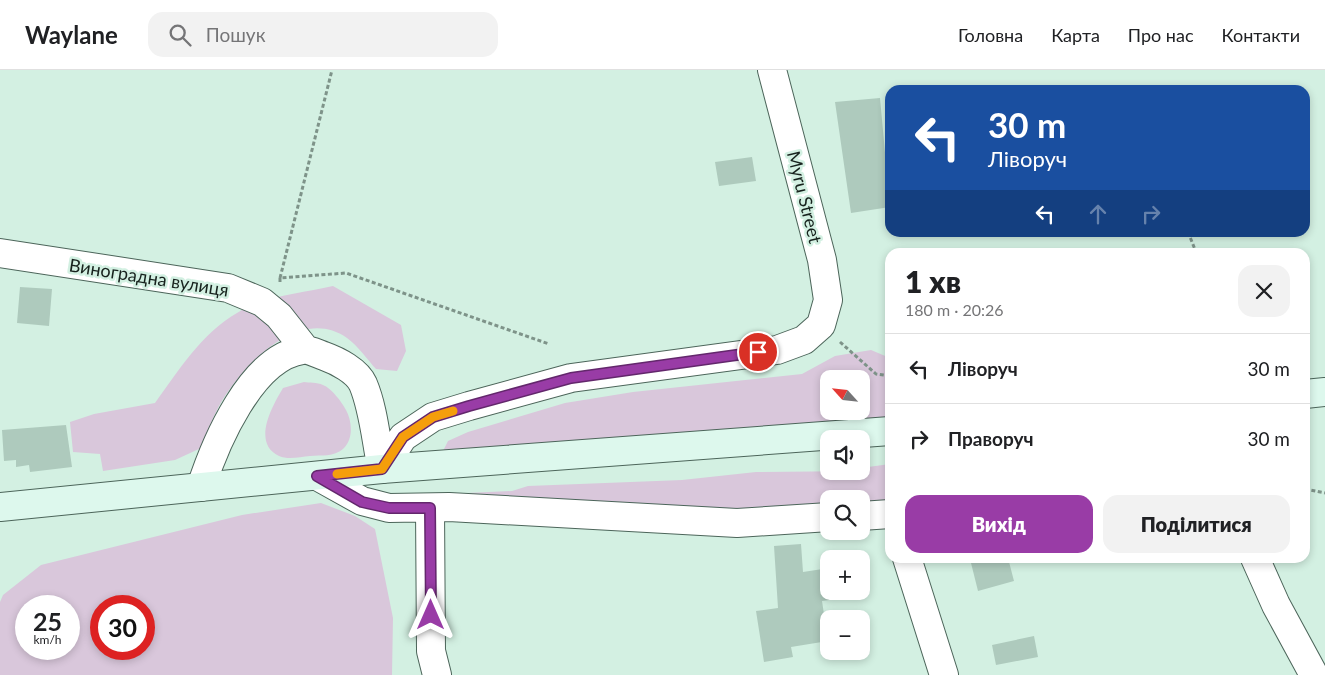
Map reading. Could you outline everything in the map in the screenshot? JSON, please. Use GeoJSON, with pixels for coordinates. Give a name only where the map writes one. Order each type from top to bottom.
{"type":"FeatureCollection","features":[{"type":"Feature","properties":{"kind":"main road"},"geometry":{"type":"LineString","coordinates":[[1310,394],[1325,392]]}},
{"type":"Feature","properties":{"kind":"main road"},"geometry":{"type":"LineString","coordinates":[[0,507],[382,469],[885,431]]}},
{"type":"Feature","properties":{"kind":"street","name":"Myru Street"},"geometry":{"type":"LineString","coordinates":[[772,70],[822,260],[828,300],[821,325]]}},
{"type":"Feature","properties":{"kind":"street","name":"Виноградна вулиця"},"geometry":{"type":"LineString","coordinates":[[0,254],[228,288],[262,302],[282,320],[304,349]]}},
{"type":"Feature","properties":{"kind":"street"},"geometry":{"type":"LineString","coordinates":[[382,469],[403,437],[433,417],[571,378],[776,350],[804,340],[821,325]]}},
{"type":"Feature","properties":{"kind":"street"},"geometry":{"type":"LineString","coordinates":[[201,487],[211,458],[240,401],[265,372],[284,356],[304,349],[340,361],[362,382],[369,401],[382,469]]}},
{"type":"Feature","properties":{"kind":"street"},"geometry":{"type":"LineString","coordinates":[[317,476],[362,502],[389,508],[430,508],[737,522],[820,517]]}},
{"type":"Feature","properties":{"kind":"street"},"geometry":{"type":"LineString","coordinates":[[430,508],[431,651],[438,675]]}},
{"type":"Feature","properties":{"kind":"street"},"geometry":{"type":"LineString","coordinates":[[870,515],[885,514]]}},
{"type":"Feature","properties":{"kind":"street"},"geometry":{"type":"LineString","coordinates":[[909,563],[944,675]]}},
{"type":"Feature","properties":{"kind":"street"},"geometry":{"type":"LineString","coordinates":[[1257,563],[1276,605],[1314,675]]}},
{"type":"Feature","properties":{"kind":"path"},"geometry":{"type":"LineString","coordinates":[[282,320],[280,278],[332,70]]}},
{"type":"Feature","properties":{"kind":"path"},"geometry":{"type":"LineString","coordinates":[[280,278],[346,273],[549,344]]}},
{"type":"Feature","properties":{"kind":"path"},"geometry":{"type":"LineString","coordinates":[[821,325],[876,374],[885,375]]}},
{"type":"Feature","properties":{"kind":"path"},"geometry":{"type":"LineString","coordinates":[[1310,490],[1325,493]]}},
{"type":"Feature","properties":{"kind":"shaded area"},"geometry":{"type":"Polygon","coordinates":[[[333,286],[401,325],[406,351],[397,371],[376,369],[347,338],[329,330],[310,329],[291,334],[273,345],[242,374],[219,406],[201,448],[175,460],[103,471],[100,454],[73,452],[70,422],[94,414],[155,403],[182,366],[212,331],[237,313],[272,299],[333,286]]]}},
{"type":"Feature","properties":{"kind":"shaded area"},"geometry":{"type":"Polygon","coordinates":[[[871,350],[885,356],[885,419],[442,453],[448,441],[468,432],[565,403],[633,392],[802,374],[835,356],[871,350]]]}},
{"type":"Feature","properties":{"kind":"shaded area"},"geometry":{"type":"Polygon","coordinates":[[[304,382],[316,383],[329,389],[346,410],[350,419],[351,430],[347,445],[339,452],[286,458],[279,456],[271,450],[266,442],[265,433],[270,414],[283,388],[304,382]]]}},
{"type":"Feature","properties":{"kind":"shaded area"},"geometry":{"type":"Polygon","coordinates":[[[885,465],[885,514],[870,515],[870,490],[820,490],[820,517],[403,496],[512,491],[528,486],[682,480],[756,472],[820,471],[820,480],[870,480],[870,467],[885,465]]]}},
{"type":"Feature","properties":{"kind":"shaded area"},"geometry":{"type":"Polygon","coordinates":[[[321,503],[355,516],[375,529],[393,618],[392,675],[0,675],[0,602],[3,595],[41,565],[242,515],[321,503]]]}},
{"type":"Feature","properties":{"kind":"building"},"geometry":{"type":"Polygon","coordinates":[[[880,98],[885,152],[885,208],[851,213],[835,102],[880,98]]]}},
{"type":"Feature","properties":{"kind":"building"},"geometry":{"type":"Polygon","coordinates":[[[752,157],[756,181],[719,186],[715,162],[752,157]]]}},
{"type":"Feature","properties":{"kind":"building"},"geometry":{"type":"Polygon","coordinates":[[[20,287],[52,289],[49,326],[17,323],[20,287]]]}},
{"type":"Feature","properties":{"kind":"building"},"geometry":{"type":"Polygon","coordinates":[[[66,425],[72,467],[30,472],[29,465],[16,467],[16,460],[4,461],[2,430],[66,425]]]}},
{"type":"Feature","properties":{"kind":"building"},"geometry":{"type":"Polygon","coordinates":[[[801,544],[803,572],[820,569],[820,600],[829,600],[822,601],[823,610],[820,610],[820,642],[791,647],[793,657],[764,662],[756,611],[778,608],[774,546],[801,544]]]}},
{"type":"Feature","properties":{"kind":"building"},"geometry":{"type":"Polygon","coordinates":[[[971,563],[1009,563],[1014,581],[978,591],[971,563]]]}},
{"type":"Feature","properties":{"kind":"building"},"geometry":{"type":"Polygon","coordinates":[[[1034,636],[1038,657],[996,665],[992,645],[1034,636]]]}},
{"type":"Feature","properties":{"kind":"slow traffic"},"geometry":{"type":"LineString","coordinates":[[337,474],[382,469],[403,437],[433,417],[453,411]]}},
{"type":"Feature","properties":{"kind":"route"},"geometry":{"type":"LineString","coordinates":[[431,615],[430,508],[389,508],[362,502],[317,476],[382,469],[403,437],[433,417],[469,406],[571,378],[758,352]]}}]}
